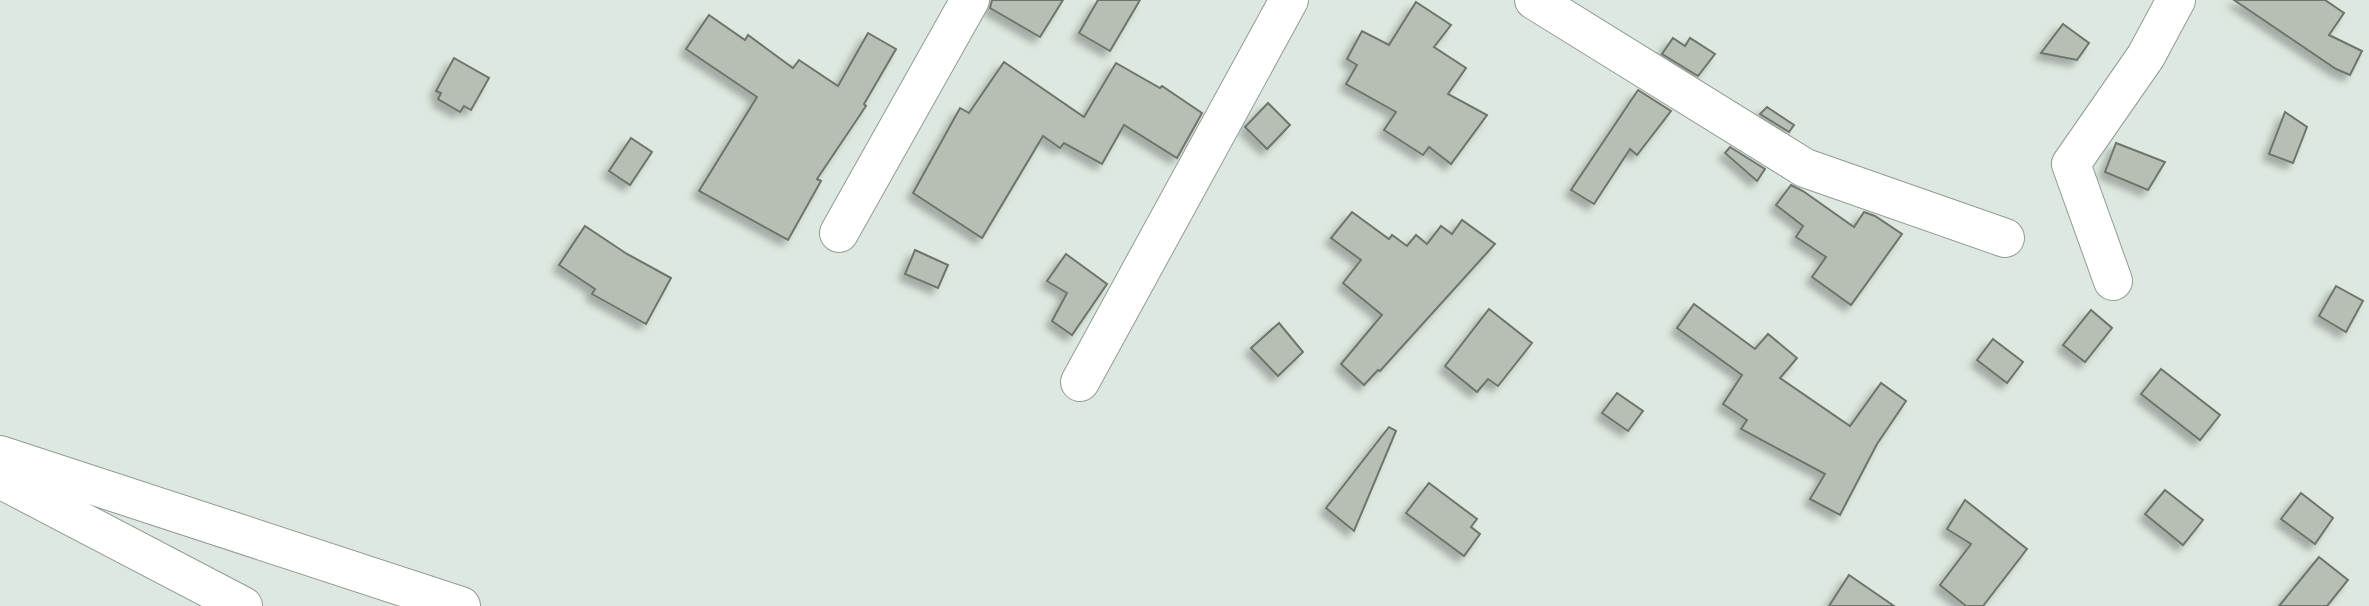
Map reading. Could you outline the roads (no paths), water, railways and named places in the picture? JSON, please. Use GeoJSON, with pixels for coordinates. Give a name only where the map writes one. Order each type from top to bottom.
{"type":"FeatureCollection","features":[{"type":"Feature","properties":{"kind":"street"},"geometry":{"type":"LineString","coordinates":[[839,233],[970,0]]}},
{"type":"Feature","properties":{"kind":"street"},"geometry":{"type":"LineString","coordinates":[[1080,382],[1289,0]]}},
{"type":"Feature","properties":{"kind":"street"},"geometry":{"type":"LineString","coordinates":[[1534,0],[1805,168],[2005,237]]}},
{"type":"Feature","properties":{"kind":"street"},"geometry":{"type":"LineString","coordinates":[[2113,281],[2071,164],[2146,56],[2176,0]]}},
{"type":"Feature","properties":{"kind":"street"},"geometry":{"type":"LineString","coordinates":[[0,456],[461,606]]}},
{"type":"Feature","properties":{"kind":"street"},"geometry":{"type":"LineString","coordinates":[[0,480],[243,606]]}}]}
